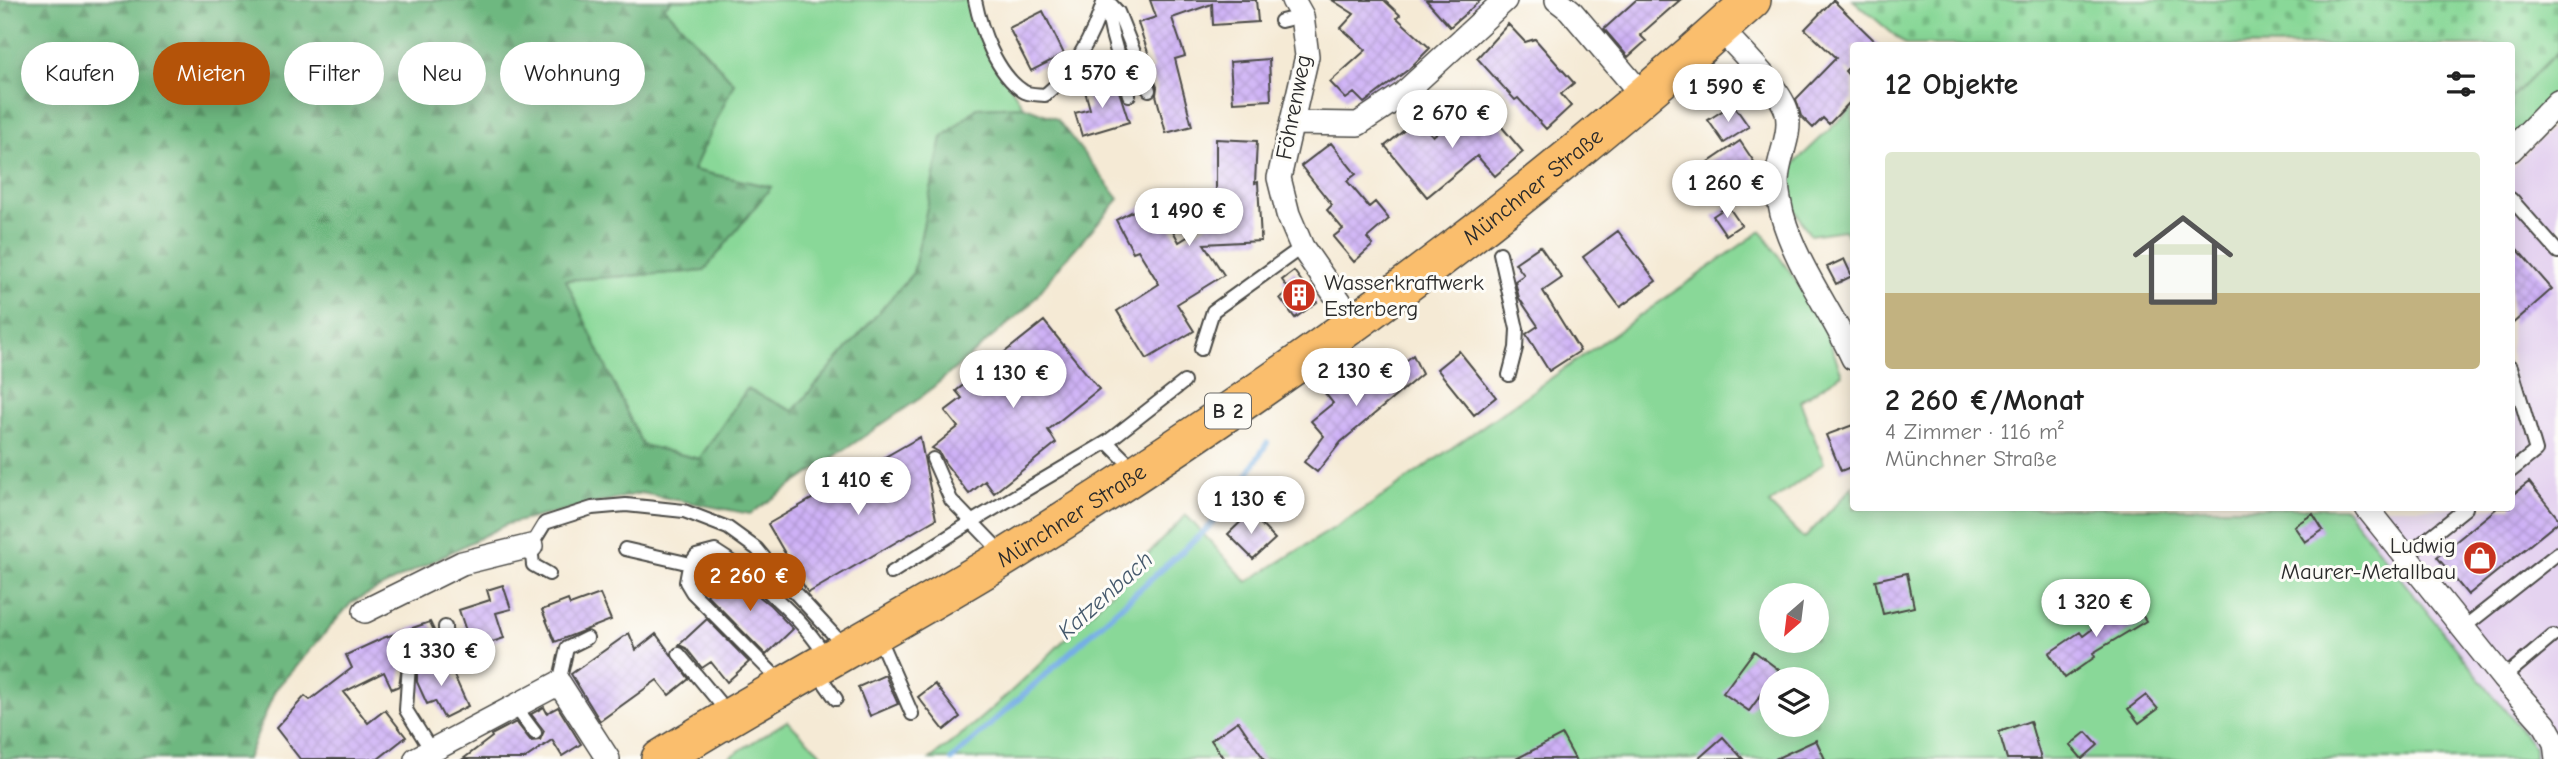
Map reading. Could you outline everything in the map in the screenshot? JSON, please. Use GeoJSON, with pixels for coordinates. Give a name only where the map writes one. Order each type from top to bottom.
{"type":"FeatureCollection","features":[{"type":"Feature","properties":{"kind":"main road","name":"Münchner Straße"},"geometry":{"type":"LineString","coordinates":[[660,759],[1005,556],[1137,472],[1354,323],[1540,182],[1752,0]]}},
{"type":"Feature","properties":{"kind":"street"},"geometry":{"type":"LineString","coordinates":[[1292,123],[1358,124],[1404,94],[1505,0]]}},
{"type":"Feature","properties":{"kind":"street"},"geometry":{"type":"LineString","coordinates":[[1557,0],[1570,10],[1643,96]]}},
{"type":"Feature","properties":{"kind":"street","name":"Föhrenweg"},"geometry":{"type":"LineString","coordinates":[[1292,12],[1307,56],[1279,178],[1288,214],[1302,247],[1354,323]]}},
{"type":"Feature","properties":{"kind":"street"},"geometry":{"type":"LineString","coordinates":[[1721,29],[1778,95],[1787,113],[1785,144],[1777,180],[1782,212],[1795,250],[1850,351]]}},
{"type":"Feature","properties":{"kind":"street"},"geometry":{"type":"LineString","coordinates":[[2515,146],[2556,108]]}},
{"type":"Feature","properties":{"kind":"street"},"geometry":{"type":"LineString","coordinates":[[2369,511],[2503,678],[2545,725],[2555,743],[2557,759]]}},
{"type":"Feature","properties":{"kind":"street"},"geometry":{"type":"LineString","coordinates":[[365,611],[462,563],[531,546]]}},
{"type":"Feature","properties":{"kind":"street"},"geometry":{"type":"LineString","coordinates":[[423,754],[559,683],[608,759]]}},
{"type":"Feature","properties":{"kind":"lane"},"geometry":{"type":"LineString","coordinates":[[975,0],[989,47],[1007,75],[1024,93],[1045,95],[1079,56],[1096,28],[1105,0]]}},
{"type":"Feature","properties":{"kind":"lane"},"geometry":{"type":"LineString","coordinates":[[1105,0],[1118,12],[1149,90]]}},
{"type":"Feature","properties":{"kind":"lane"},"geometry":{"type":"LineString","coordinates":[[1105,0],[1129,95]]}},
{"type":"Feature","properties":{"kind":"lane"},"geometry":{"type":"LineString","coordinates":[[2515,204],[2558,252]]}},
{"type":"Feature","properties":{"kind":"lane"},"geometry":{"type":"LineString","coordinates":[[1201,349],[1213,311],[1302,247]]}},
{"type":"Feature","properties":{"kind":"lane"},"geometry":{"type":"LineString","coordinates":[[1500,253],[1517,328],[1516,348],[1509,375]]}},
{"type":"Feature","properties":{"kind":"lane"},"geometry":{"type":"LineString","coordinates":[[2515,380],[2536,451],[2515,468]]}},
{"type":"Feature","properties":{"kind":"lane"},"geometry":{"type":"LineString","coordinates":[[891,573],[1107,442],[1184,382]]}},
{"type":"Feature","properties":{"kind":"lane"},"geometry":{"type":"LineString","coordinates":[[1107,442],[1137,472]]}},
{"type":"Feature","properties":{"kind":"lane"},"geometry":{"type":"LineString","coordinates":[[933,459],[951,500],[1005,556]]}},
{"type":"Feature","properties":{"kind":"lane"},"geometry":{"type":"LineString","coordinates":[[548,573],[533,565],[531,546],[545,523],[592,508],[626,505],[684,511],[728,528],[757,549],[776,572],[830,659],[836,699]]}},
{"type":"Feature","properties":{"kind":"lane"},"geometry":{"type":"LineString","coordinates":[[2406,556],[2462,511]]}},
{"type":"Feature","properties":{"kind":"lane"},"geometry":{"type":"LineString","coordinates":[[625,549],[691,564]]}},
{"type":"Feature","properties":{"kind":"lane"},"geometry":{"type":"LineString","coordinates":[[830,659],[804,627],[741,566],[715,551],[696,556],[686,582],[692,592],[830,659],[912,714]]}},
{"type":"Feature","properties":{"kind":"lane"},"geometry":{"type":"LineString","coordinates":[[2463,628],[2558,553]]}},
{"type":"Feature","properties":{"kind":"lane"},"geometry":{"type":"LineString","coordinates":[[423,754],[406,710],[409,664],[446,651],[445,626]]}},
{"type":"Feature","properties":{"kind":"lane"},"geometry":{"type":"LineString","coordinates":[[2503,678],[2553,636]]}},
{"type":"Feature","properties":{"kind":"lane"},"geometry":{"type":"LineString","coordinates":[[559,683],[567,648],[587,638]]}},
{"type":"Feature","properties":{"kind":"lane"},"geometry":{"type":"LineString","coordinates":[[679,654],[730,716]]}},
{"type":"Feature","properties":{"kind":"lane"},"geometry":{"type":"LineString","coordinates":[[514,705],[535,733]]}},
{"type":"Feature","properties":{"kind":"shaded area"},"geometry":{"type":"Polygon","coordinates":[[[2558,122],[2558,759],[2535,759],[2535,748],[2347,511],[2515,511],[2515,164],[2558,122]]]}},
{"type":"Feature","properties":{"kind":"green space"},"geometry":{"type":"Polygon","coordinates":[[[0,0],[672,0],[664,7],[734,83],[693,170],[771,187],[704,271],[566,280],[642,445],[699,459],[747,389],[793,411],[913,273],[942,138],[977,108],[1023,106],[1057,119],[1119,199],[1064,261],[1028,307],[919,399],[750,514],[641,493],[507,524],[352,602],[275,690],[247,759],[0,759],[0,0]]]}},
{"type":"Feature","properties":{"kind":"green space"},"geometry":{"type":"Polygon","coordinates":[[[672,0],[975,0],[979,37],[1023,106],[977,108],[942,138],[913,273],[793,412],[747,389],[700,459],[642,445],[565,280],[704,271],[771,187],[693,170],[734,83],[664,7],[672,0]]]}},
{"type":"Feature","properties":{"kind":"green space"},"geometry":{"type":"Polygon","coordinates":[[[1853,0],[2558,0],[2558,54],[2515,94],[2515,42],[1902,42],[1853,0]]]}},
{"type":"Feature","properties":{"kind":"green space"},"geometry":{"type":"Polygon","coordinates":[[[2556,53],[2558,96],[2515,136],[2515,94],[2556,53]]]}},
{"type":"Feature","properties":{"kind":"green space"},"geometry":{"type":"Polygon","coordinates":[[[1850,110],[1850,239],[1844,230],[1810,235],[1777,180],[1850,110]]]}},
{"type":"Feature","properties":{"kind":"green space"},"geometry":{"type":"Polygon","coordinates":[[[1761,231],[1818,312],[1842,374],[1800,401],[1824,463],[1769,504],[1804,539],[1850,489],[1850,511],[2347,511],[2535,748],[2535,759],[930,759],[965,732],[1030,673],[1186,515],[1247,582],[1366,508],[1761,231]]]}},
{"type":"Feature","properties":{"kind":"green space"},"geometry":{"type":"Polygon","coordinates":[[[787,721],[827,759],[726,759],[787,721]]]}},
{"type":"Feature","properties":{"kind":"building"},"geometry":{"type":"Polygon","coordinates":[[[1150,0],[1256,0],[1258,22],[1213,25],[1212,4],[1172,18],[1185,56],[1175,59],[1192,126],[1166,133],[1151,71],[1154,70],[1138,23],[1156,17],[1150,0]]]}},
{"type":"Feature","properties":{"kind":"building"},"geometry":{"type":"Polygon","coordinates":[[[1332,0],[1384,0],[1400,15],[1397,18],[1430,48],[1409,69],[1364,103],[1354,93],[1346,99],[1330,82],[1366,50],[1341,28],[1354,14],[1332,0]]]}},
{"type":"Feature","properties":{"kind":"building"},"geometry":{"type":"Polygon","coordinates":[[[1426,0],[1481,0],[1450,27],[1426,0]]]}},
{"type":"Feature","properties":{"kind":"building"},"geometry":{"type":"Polygon","coordinates":[[[1636,0],[1680,0],[1640,35],[1646,41],[1628,57],[1604,29],[1636,0]]]}},
{"type":"Feature","properties":{"kind":"building"},"geometry":{"type":"Polygon","coordinates":[[[1833,0],[1876,42],[1850,42],[1850,72],[1847,69],[1845,71],[1850,77],[1850,102],[1829,124],[1823,118],[1813,128],[1801,116],[1796,99],[1836,58],[1805,29],[1833,0]]]}},
{"type":"Feature","properties":{"kind":"building"},"geometry":{"type":"Polygon","coordinates":[[[1043,11],[1064,54],[1031,71],[1009,28],[1043,11]]]}},
{"type":"Feature","properties":{"kind":"building"},"geometry":{"type":"Polygon","coordinates":[[[1508,24],[1525,42],[1535,39],[1574,83],[1561,94],[1571,106],[1546,129],[1477,58],[1508,24]]]}},
{"type":"Feature","properties":{"kind":"building"},"geometry":{"type":"Polygon","coordinates":[[[1269,59],[1271,100],[1233,102],[1230,62],[1269,59]]]}},
{"type":"Feature","properties":{"kind":"building"},"geometry":{"type":"Polygon","coordinates":[[[1116,82],[1129,122],[1082,136],[1075,113],[1090,109],[1085,91],[1116,82]]]}},
{"type":"Feature","properties":{"kind":"building"},"geometry":{"type":"Polygon","coordinates":[[[1733,104],[1749,127],[1724,143],[1708,120],[1733,104]]]}},
{"type":"Feature","properties":{"kind":"building"},"geometry":{"type":"Polygon","coordinates":[[[1485,107],[1523,152],[1495,176],[1477,156],[1427,197],[1385,146],[1418,119],[1433,136],[1443,128],[1451,137],[1485,107]]]}},
{"type":"Feature","properties":{"kind":"building"},"geometry":{"type":"Polygon","coordinates":[[[1216,139],[1257,141],[1255,183],[1258,182],[1261,241],[1204,244],[1224,275],[1177,304],[1194,331],[1147,359],[1117,311],[1159,284],[1138,250],[1133,252],[1116,220],[1156,199],[1179,242],[1216,219],[1216,139]]]}},
{"type":"Feature","properties":{"kind":"building"},"geometry":{"type":"Polygon","coordinates":[[[1740,141],[1763,175],[1763,184],[1728,206],[1700,168],[1740,141]]]}},
{"type":"Feature","properties":{"kind":"building"},"geometry":{"type":"Polygon","coordinates":[[[1331,143],[1356,174],[1347,181],[1369,207],[1375,202],[1389,219],[1367,238],[1373,245],[1354,262],[1333,237],[1343,229],[1327,210],[1332,205],[1301,166],[1331,143]]]}},
{"type":"Feature","properties":{"kind":"building"},"geometry":{"type":"Polygon","coordinates":[[[1728,206],[1741,225],[1726,235],[1713,216],[1728,206]]]}},
{"type":"Feature","properties":{"kind":"building"},"geometry":{"type":"Polygon","coordinates":[[[1618,231],[1656,281],[1620,307],[1583,257],[1618,231]]]}},
{"type":"Feature","properties":{"kind":"building"},"geometry":{"type":"Polygon","coordinates":[[[1540,246],[1562,278],[1543,291],[1580,351],[1549,371],[1526,334],[1538,326],[1519,298],[1515,281],[1524,275],[1515,263],[1540,246]]]}},
{"type":"Feature","properties":{"kind":"building"},"geometry":{"type":"Polygon","coordinates":[[[2515,247],[2552,289],[2515,321],[2515,247]]]}},
{"type":"Feature","properties":{"kind":"building"},"geometry":{"type":"Polygon","coordinates":[[[1844,259],[1850,277],[1836,284],[1827,267],[1844,259]]]}},
{"type":"Feature","properties":{"kind":"building","name":"Wasserkraftwerk Esterberg"},"geometry":{"type":"Polygon","coordinates":[[[1294,271],[1317,302],[1295,318],[1280,298],[1290,291],[1282,280],[1294,271]]]}},
{"type":"Feature","properties":{"kind":"building"},"geometry":{"type":"Polygon","coordinates":[[[1044,321],[1099,389],[1048,430],[1056,443],[994,493],[985,481],[969,494],[939,452],[932,448],[958,427],[945,411],[962,398],[956,391],[1044,321]]]}},
{"type":"Feature","properties":{"kind":"building"},"geometry":{"type":"Polygon","coordinates":[[[1459,351],[1496,397],[1474,415],[1437,369],[1459,351]]]}},
{"type":"Feature","properties":{"kind":"building"},"geometry":{"type":"Polygon","coordinates":[[[1413,355],[1422,374],[1341,442],[1317,472],[1304,462],[1324,436],[1311,421],[1333,403],[1324,392],[1347,373],[1360,388],[1365,384],[1370,391],[1413,355]]]}},
{"type":"Feature","properties":{"kind":"building"},"geometry":{"type":"Polygon","coordinates":[[[1850,426],[1850,467],[1841,471],[1826,435],[1850,426]]]}},
{"type":"Feature","properties":{"kind":"building"},"geometry":{"type":"Polygon","coordinates":[[[920,437],[936,519],[808,593],[768,524],[920,437]]]}},
{"type":"Feature","properties":{"kind":"building"},"geometry":{"type":"Polygon","coordinates":[[[2529,482],[2558,518],[2558,522],[2468,595],[2437,557],[2493,511],[2515,511],[2515,493],[2529,482]]]}},
{"type":"Feature","properties":{"kind":"building"},"geometry":{"type":"Polygon","coordinates":[[[1250,513],[1275,539],[1253,559],[1228,534],[1250,513]]]}},
{"type":"Feature","properties":{"kind":"building"},"geometry":{"type":"Polygon","coordinates":[[[2313,514],[2323,530],[2305,542],[2294,526],[2313,514]]]}},
{"type":"Feature","properties":{"kind":"building"},"geometry":{"type":"Polygon","coordinates":[[[730,573],[770,605],[793,629],[766,655],[707,595],[730,573]]]}},
{"type":"Feature","properties":{"kind":"building"},"geometry":{"type":"Polygon","coordinates":[[[1907,573],[1914,607],[1883,614],[1875,580],[1907,573]]]}},
{"type":"Feature","properties":{"kind":"building"},"geometry":{"type":"Polygon","coordinates":[[[503,585],[511,609],[496,613],[504,638],[472,649],[459,610],[490,600],[487,590],[503,585]]]}},
{"type":"Feature","properties":{"kind":"building"},"geometry":{"type":"Polygon","coordinates":[[[600,594],[611,620],[555,642],[542,610],[568,600],[570,605],[600,594]]]}},
{"type":"Feature","properties":{"kind":"building"},"geometry":{"type":"Polygon","coordinates":[[[2132,599],[2146,621],[2093,653],[2095,657],[2065,678],[2049,653],[2080,632],[2083,636],[2132,599]]]}},
{"type":"Feature","properties":{"kind":"building"},"geometry":{"type":"Polygon","coordinates":[[[707,619],[749,662],[727,682],[711,662],[702,668],[686,648],[679,645],[707,619]]]}},
{"type":"Feature","properties":{"kind":"building"},"geometry":{"type":"Polygon","coordinates":[[[430,622],[437,637],[437,645],[403,658],[399,686],[392,689],[384,672],[344,692],[368,723],[385,710],[406,737],[378,759],[300,759],[276,728],[305,696],[310,700],[352,668],[346,655],[383,638],[430,622]]]}},
{"type":"Feature","properties":{"kind":"building"},"geometry":{"type":"Polygon","coordinates":[[[629,633],[636,650],[656,634],[689,679],[669,695],[657,680],[600,721],[571,674],[629,633]]]}},
{"type":"Feature","properties":{"kind":"building"},"geometry":{"type":"Polygon","coordinates":[[[1754,651],[1775,667],[1759,667],[1759,697],[1749,711],[1723,693],[1754,651]]]}},
{"type":"Feature","properties":{"kind":"building"},"geometry":{"type":"Polygon","coordinates":[[[447,660],[468,706],[444,718],[435,701],[427,704],[417,682],[417,670],[447,660]]]}},
{"type":"Feature","properties":{"kind":"building"},"geometry":{"type":"Polygon","coordinates":[[[885,675],[898,704],[870,716],[858,687],[885,675]]]}},
{"type":"Feature","properties":{"kind":"building"},"geometry":{"type":"Polygon","coordinates":[[[935,684],[960,717],[944,730],[918,697],[935,684]]]}},
{"type":"Feature","properties":{"kind":"building"},"geometry":{"type":"Polygon","coordinates":[[[2146,695],[2158,709],[2139,723],[2128,709],[2146,695]]]}},
{"type":"Feature","properties":{"kind":"building"},"geometry":{"type":"Polygon","coordinates":[[[544,707],[547,713],[558,707],[581,744],[562,756],[552,740],[524,759],[463,759],[492,737],[491,735],[516,722],[531,741],[540,740],[544,731],[531,714],[544,707]]]}},
{"type":"Feature","properties":{"kind":"building"},"geometry":{"type":"Polygon","coordinates":[[[1238,721],[1264,759],[1224,759],[1211,740],[1238,721]]]}},
{"type":"Feature","properties":{"kind":"building"},"geometry":{"type":"Polygon","coordinates":[[[2030,721],[2041,759],[2007,759],[1999,732],[2030,721]]]}},
{"type":"Feature","properties":{"kind":"building"},"geometry":{"type":"Polygon","coordinates":[[[2086,732],[2098,745],[2082,759],[2070,745],[2086,732]]]}},
{"type":"Feature","properties":{"kind":"building"},"geometry":{"type":"Polygon","coordinates":[[[1562,735],[1575,759],[1516,759],[1562,735]]]}},
{"type":"Feature","properties":{"kind":"building"},"geometry":{"type":"Polygon","coordinates":[[[1723,737],[1743,759],[1698,759],[1723,737]]]}},
{"type":"Feature","properties":{"kind":"building"},"geometry":{"type":"Polygon","coordinates":[[[1816,740],[1825,759],[1775,759],[1816,740]]]}},
{"type":"Feature","properties":{"kind":"waterway","name":"Katzenbach"},"geometry":{"type":"LineString","coordinates":[[952,759],[1210,526],[1238,490],[1267,443]]}},
{"type":"Feature","properties":{"kind":"place","name":"Wasserkraftwerk Esterberg"},"geometry":{"type":"Point","coordinates":[1299,295]}},
{"type":"Feature","properties":{"kind":"place","name":"Ludwig Maurer-Metallbau"},"geometry":{"type":"Point","coordinates":[2480,558]}}]}
